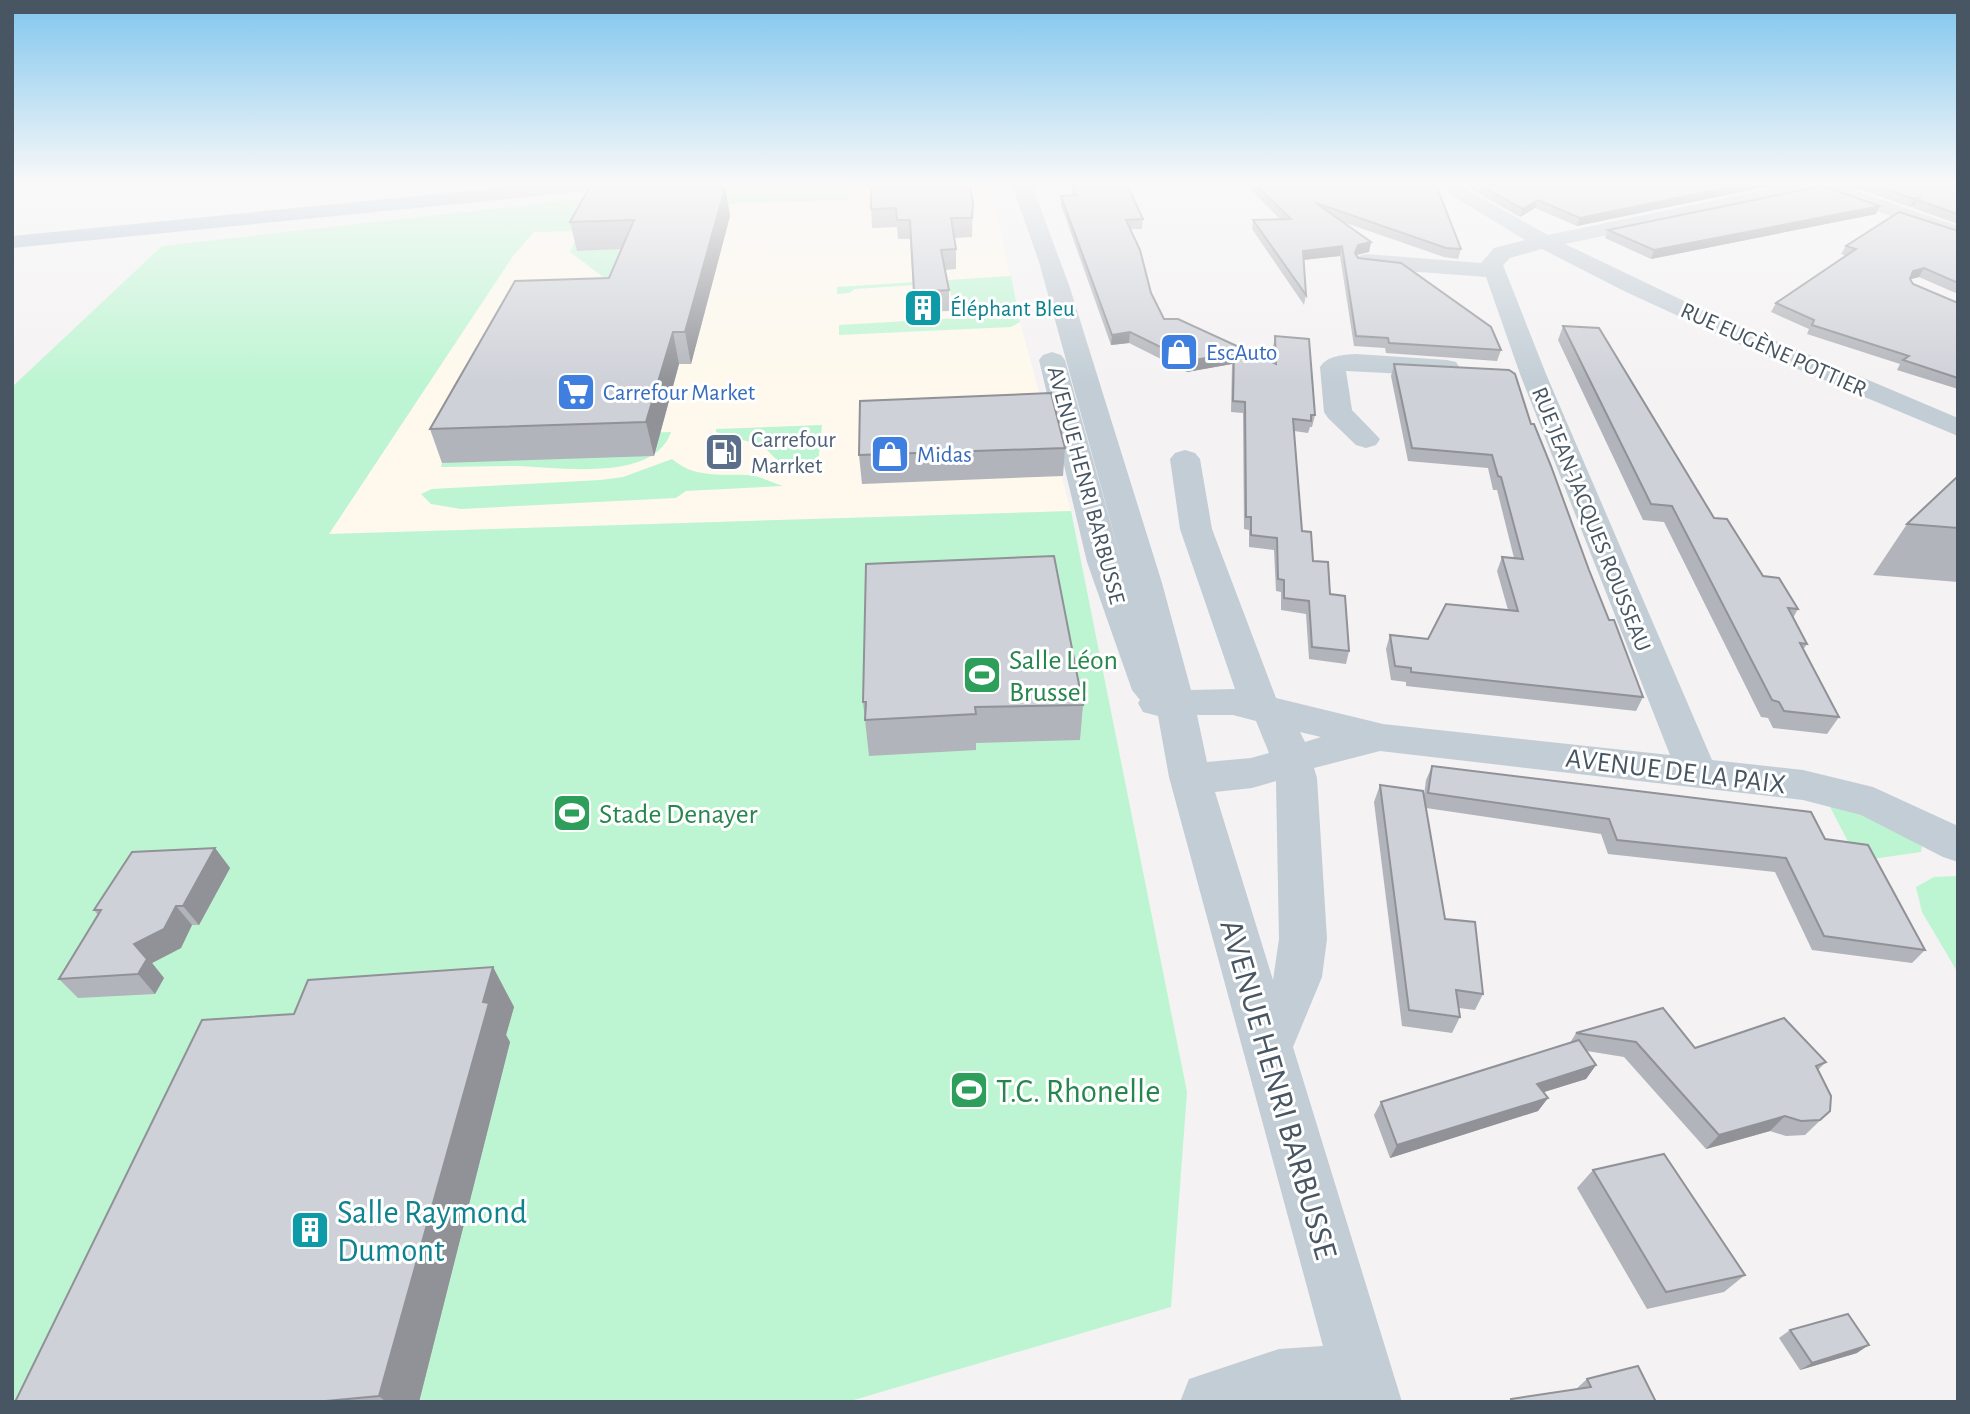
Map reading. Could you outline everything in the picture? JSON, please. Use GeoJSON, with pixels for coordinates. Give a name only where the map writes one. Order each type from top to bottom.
{"type":"FeatureCollection","features":[{"type":"Feature","properties":{"kind":"street","name":"AVENUE HENRI BARBUSSE"},"geometry":{"type":"LineString","coordinates":[[1023,251],[1104,562],[1167,703]]}},
{"type":"Feature","properties":{"kind":"street","name":"AVENUE HENRI BARBUSSE"},"geometry":{"type":"LineString","coordinates":[[1046,251],[1107,454],[1167,703],[1366,1388]]}},
{"type":"Feature","properties":{"kind":"street"},"geometry":{"type":"LineString","coordinates":[[1366,261],[1492,271],[1492,261],[1510,251]]}},
{"type":"Feature","properties":{"kind":"street","name":"RUE EUGÈNE POTTIER"},"geometry":{"type":"LineString","coordinates":[[1563,251],[1724,329],[1958,428]]}},
{"type":"Feature","properties":{"kind":"street","name":"RUE JEAN-JACQUES ROUSSEAU"},"geometry":{"type":"LineString","coordinates":[[1492,271],[1519,373],[1697,772]]}},
{"type":"Feature","properties":{"kind":"street"},"geometry":{"type":"LineString","coordinates":[[1366,439],[1338,412],[1332,370],[1337,364],[1356,362],[1478,370]]}},
{"type":"Feature","properties":{"kind":"street"},"geometry":{"type":"LineString","coordinates":[[1185,459],[1196,529],[1266,709],[1292,760],[1297,781],[1302,959],[1298,977],[1268,1046]]}},
{"type":"Feature","properties":{"kind":"street","name":"AVENUE DE LA PAIX"},"geometry":{"type":"LineString","coordinates":[[1167,703],[1225,702],[1266,709],[1383,738],[1803,785],[1848,794],[1897,813],[1958,845]]}},
{"type":"Feature","properties":{"kind":"street","name":"AVENUE DE LA PAIX"},"geometry":{"type":"LineString","coordinates":[[1190,777],[1239,775],[1331,748],[1383,738]]}},
{"type":"Feature","properties":{"kind":"street"},"geometry":{"type":"LineString","coordinates":[[1212,1402],[1279,1381],[1366,1388]]}},
{"type":"Feature","properties":{"kind":"shaded area"},"geometry":{"type":"Polygon","coordinates":[[[517,251],[1005,251],[1020,322],[1071,511],[329,534],[517,251]]]}},
{"type":"Feature","properties":{"kind":"green space","name":"Stade Denayer"},"geometry":{"type":"Polygon","coordinates":[[[157,251],[517,251],[329,534],[1071,511],[1187,1092],[1171,1307],[847,1402],[12,1402],[12,387],[157,251]]]}},
{"type":"Feature","properties":{"kind":"green space","name":"Stade Denayer"},"geometry":{"type":"Polygon","coordinates":[[[570,251],[639,251],[615,286],[570,251]]]}},
{"type":"Feature","properties":{"kind":"green space"},"geometry":{"type":"Polygon","coordinates":[[[1011,276],[1020,322],[1011,327],[839,335],[839,325],[957,318],[948,283],[855,289],[849,293],[837,294],[837,287],[1011,276]]]}},
{"type":"Feature","properties":{"kind":"green space"},"geometry":{"type":"Polygon","coordinates":[[[822,425],[817,473],[814,475],[782,465],[768,451],[753,443],[716,432],[716,429],[822,425]]]}},
{"type":"Feature","properties":{"kind":"green space"},"geometry":{"type":"Polygon","coordinates":[[[671,432],[661,448],[646,459],[626,465],[579,469],[517,466],[441,467],[442,463],[638,433],[671,432]]]}},
{"type":"Feature","properties":{"kind":"green space"},"geometry":{"type":"Polygon","coordinates":[[[672,459],[698,472],[751,475],[783,486],[686,491],[676,498],[461,509],[431,504],[421,494],[432,489],[623,477],[672,459]]]}},
{"type":"Feature","properties":{"kind":"green space"},"geometry":{"type":"Polygon","coordinates":[[[1827,801],[1852,805],[1923,842],[1921,852],[1858,861],[1827,801]]]}},
{"type":"Feature","properties":{"kind":"green space"},"geometry":{"type":"Polygon","coordinates":[[[1958,876],[1958,973],[1922,912],[1916,887],[1934,877],[1958,876]]]}},
{"type":"Feature","properties":{"kind":"building","name":"Carrefour Market"},"geometry":{"type":"Polygon","coordinates":[[[621,251],[708,251],[685,332],[673,332],[646,422],[430,429],[515,281],[609,278],[621,251]]]}},
{"type":"Feature","properties":{"kind":"building"},"geometry":{"type":"Polygon","coordinates":[[[912,251],[941,251],[949,290],[914,292],[912,251]]]}},
{"type":"Feature","properties":{"kind":"building"},"geometry":{"type":"Polygon","coordinates":[[[1081,251],[1140,251],[1151,293],[1164,319],[1178,319],[1276,364],[1275,336],[1309,339],[1315,415],[1311,415],[1311,421],[1293,419],[1302,531],[1311,532],[1313,561],[1328,562],[1330,594],[1345,596],[1349,651],[1312,647],[1309,601],[1284,598],[1284,580],[1278,579],[1277,538],[1251,535],[1251,517],[1246,517],[1245,402],[1233,401],[1234,353],[1189,361],[1130,332],[1112,335],[1081,251]]]}},
{"type":"Feature","properties":{"kind":"building"},"geometry":{"type":"Polygon","coordinates":[[[1275,251],[1303,251],[1306,295],[1275,251]]]}},
{"type":"Feature","properties":{"kind":"building"},"geometry":{"type":"Polygon","coordinates":[[[1343,251],[1356,251],[1358,258],[1401,263],[1491,327],[1501,350],[1389,343],[1388,338],[1356,336],[1343,251]]]}},
{"type":"Feature","properties":{"kind":"building"},"geometry":{"type":"Polygon","coordinates":[[[1853,251],[1958,251],[1958,283],[1924,268],[1913,271],[1910,279],[1913,284],[1958,303],[1958,378],[1903,360],[1909,356],[1812,325],[1814,320],[1776,303],[1853,251]]]}},
{"type":"Feature","properties":{"kind":"building"},"geometry":{"type":"Polygon","coordinates":[[[1563,326],[1599,328],[1714,518],[1727,519],[1763,576],[1779,578],[1798,609],[1788,608],[1807,644],[1800,643],[1839,717],[1784,711],[1779,702],[1772,700],[1672,506],[1651,504],[1563,326]]]}},
{"type":"Feature","properties":{"kind":"building"},"geometry":{"type":"Polygon","coordinates":[[[1394,364],[1509,370],[1515,374],[1531,424],[1534,424],[1589,570],[1609,620],[1614,620],[1643,697],[1411,672],[1411,668],[1395,666],[1390,635],[1428,639],[1446,604],[1518,611],[1502,557],[1523,559],[1501,477],[1498,476],[1492,455],[1412,448],[1394,364]]]}},
{"type":"Feature","properties":{"kind":"building"},"geometry":{"type":"Polygon","coordinates":[[[1051,393],[1065,448],[859,455],[860,401],[1051,393]]]}},
{"type":"Feature","properties":{"kind":"building"},"geometry":{"type":"Polygon","coordinates":[[[1958,476],[1958,528],[1907,524],[1958,476]]]}},
{"type":"Feature","properties":{"kind":"building"},"geometry":{"type":"Polygon","coordinates":[[[1054,556],[1083,705],[975,707],[976,714],[865,720],[866,702],[863,702],[866,564],[1054,556]]]}},
{"type":"Feature","properties":{"kind":"building"},"geometry":{"type":"Polygon","coordinates":[[[1432,766],[1811,812],[1825,839],[1868,845],[1925,950],[1824,936],[1786,858],[1617,840],[1609,819],[1428,793],[1432,766]]]}},
{"type":"Feature","properties":{"kind":"building"},"geometry":{"type":"Polygon","coordinates":[[[1380,785],[1423,791],[1445,919],[1475,922],[1483,994],[1456,990],[1460,1017],[1409,1010],[1380,785]]]}},
{"type":"Feature","properties":{"kind":"building"},"geometry":{"type":"Polygon","coordinates":[[[215,848],[183,906],[176,906],[164,929],[134,944],[147,959],[138,974],[59,979],[101,910],[94,910],[132,852],[215,848]]]}},
{"type":"Feature","properties":{"kind":"building","name":"Salle Raymond Dumont"},"geometry":{"type":"Polygon","coordinates":[[[493,967],[483,1002],[489,1003],[379,1396],[315,1402],[15,1402],[202,1020],[294,1014],[308,980],[493,967]]]}},
{"type":"Feature","properties":{"kind":"building"},"geometry":{"type":"Polygon","coordinates":[[[1663,1008],[1695,1048],[1784,1018],[1826,1062],[1816,1066],[1831,1096],[1830,1111],[1820,1120],[1801,1121],[1785,1116],[1719,1135],[1636,1042],[1576,1033],[1663,1008]]]}},
{"type":"Feature","properties":{"kind":"building"},"geometry":{"type":"Polygon","coordinates":[[[1579,1040],[1596,1065],[1537,1084],[1548,1098],[1397,1145],[1381,1102],[1579,1040]]]}},
{"type":"Feature","properties":{"kind":"building"},"geometry":{"type":"Polygon","coordinates":[[[1664,1154],[1745,1275],[1666,1292],[1593,1170],[1664,1154]]]}},
{"type":"Feature","properties":{"kind":"building"},"geometry":{"type":"Polygon","coordinates":[[[1848,1314],[1869,1345],[1812,1363],[1790,1330],[1848,1314]]]}},
{"type":"Feature","properties":{"kind":"building"},"geometry":{"type":"Polygon","coordinates":[[[1638,1366],[1656,1402],[1512,1402],[1511,1399],[1591,1387],[1587,1379],[1638,1366]]]}},
{"type":"Feature","properties":{"kind":"place","name":"Éléphant Bleu"},"geometry":{"type":"Point","coordinates":[923,308]}},
{"type":"Feature","properties":{"kind":"place","name":"EscAuto"},"geometry":{"type":"Point","coordinates":[1179,352]}},
{"type":"Feature","properties":{"kind":"place","name":"Carrefour Market"},"geometry":{"type":"Point","coordinates":[576,392]}},
{"type":"Feature","properties":{"kind":"place","name":"Carrefour Marrket"},"geometry":{"type":"Point","coordinates":[724,452]}},
{"type":"Feature","properties":{"kind":"place","name":"Midas"},"geometry":{"type":"Point","coordinates":[890,454]}},
{"type":"Feature","properties":{"kind":"place","name":"Salle Léon Brussel"},"geometry":{"type":"Point","coordinates":[982,675]}},
{"type":"Feature","properties":{"kind":"place","name":"Stade Denayer"},"geometry":{"type":"Point","coordinates":[572,813]}},
{"type":"Feature","properties":{"kind":"place","name":"T.C. Rhonelle"},"geometry":{"type":"Point","coordinates":[969,1090]}},
{"type":"Feature","properties":{"kind":"place","name":"Salle Raymond Dumont"},"geometry":{"type":"Point","coordinates":[310,1230]}}]}
